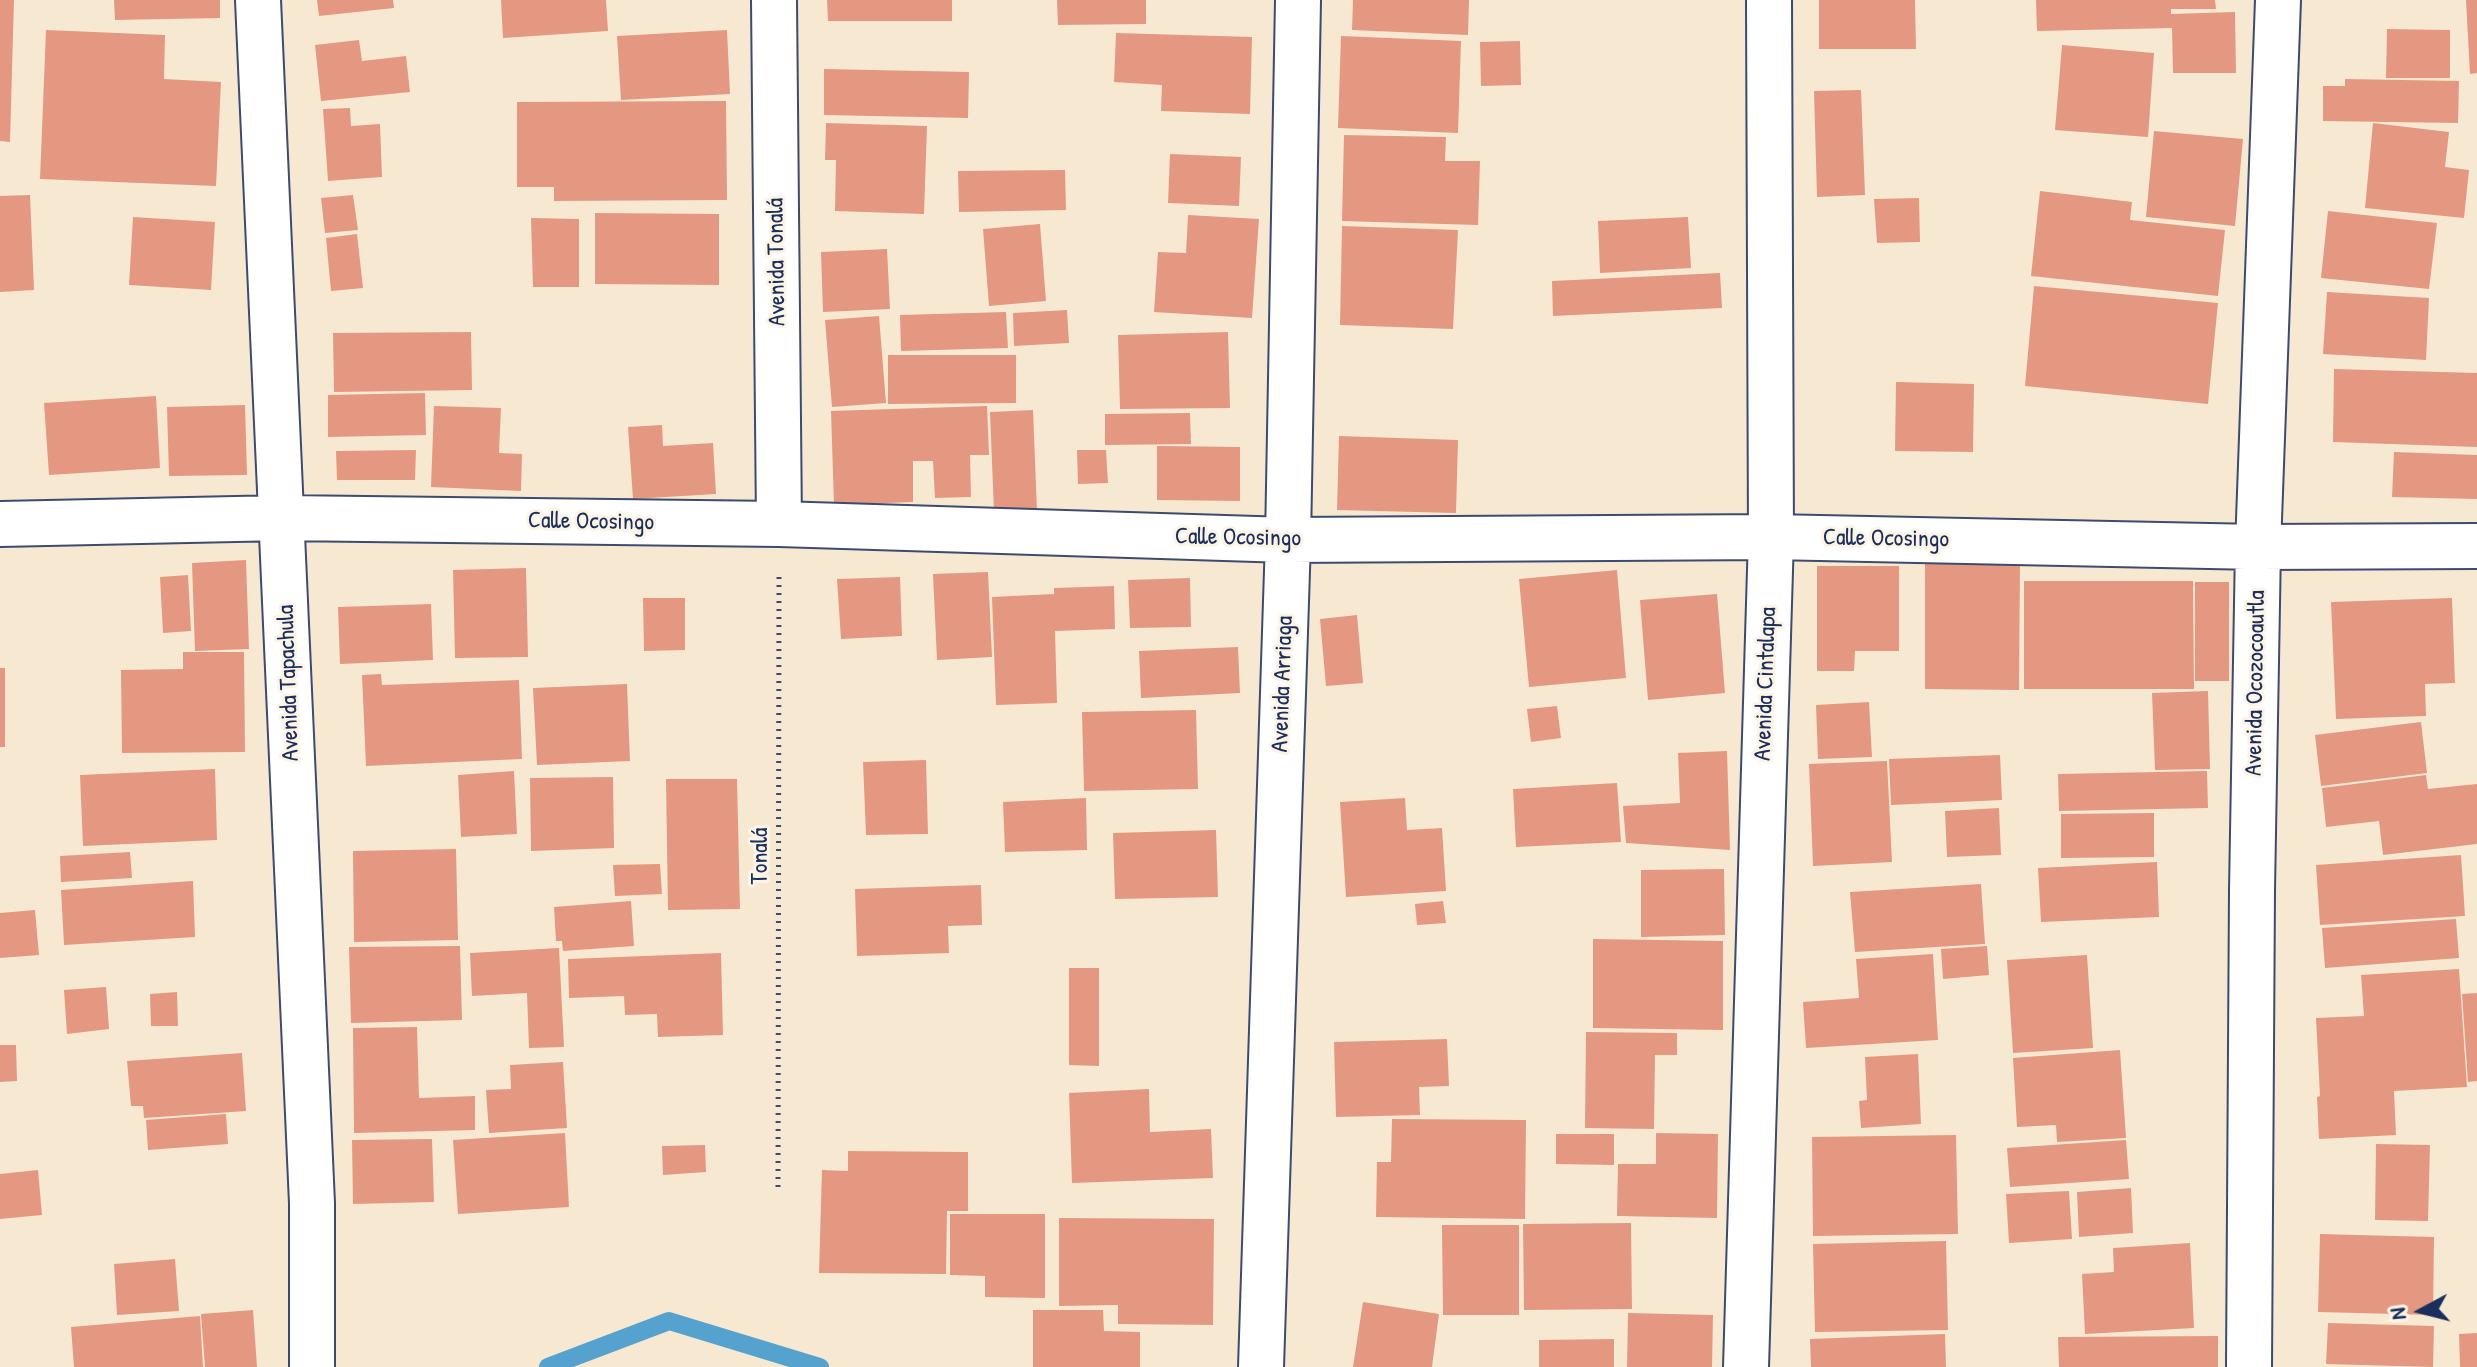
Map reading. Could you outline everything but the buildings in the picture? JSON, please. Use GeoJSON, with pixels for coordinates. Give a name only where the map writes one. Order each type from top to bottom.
{"type":"FeatureCollection","features":[{"type":"Feature","properties":{"kind":"street","name":"Avenida Tapachula"},"geometry":{"type":"LineString","coordinates":[[258,0],[312,1203],[312,1367]]}},
{"type":"Feature","properties":{"kind":"street","name":"Avenida Tonalá"},"geometry":{"type":"LineString","coordinates":[[774,0],[779,524]]}},
{"type":"Feature","properties":{"kind":"street","name":"Avenida Arriaga"},"geometry":{"type":"LineString","coordinates":[[1261,1367],[1288,540],[1298,0]]}},
{"type":"Feature","properties":{"kind":"street","name":"Avenida Cintalapa"},"geometry":{"type":"LineString","coordinates":[[1746,1367],[1771,537],[1769,0]]}},
{"type":"Feature","properties":{"kind":"street","name":"Avenida Ocozocoautla"},"geometry":{"type":"LineString","coordinates":[[2249,1367],[2258,547],[2278,0]]}},
{"type":"Feature","properties":{"kind":"street","name":"Calle Ocosingo"},"geometry":{"type":"LineString","coordinates":[[0,524],[283,518],[779,524],[1288,540],[1771,537],[2258,547],[2477,546]]}},
{"type":"Feature","properties":{"kind":"path","name":"Tonalá"},"geometry":{"type":"LineString","coordinates":[[778,1187],[779,524]]}},
{"type":"Feature","properties":{"kind":"waterway"},"geometry":{"type":"LineString","coordinates":[[548,1367],[669,1321],[820,1367]]}}]}
